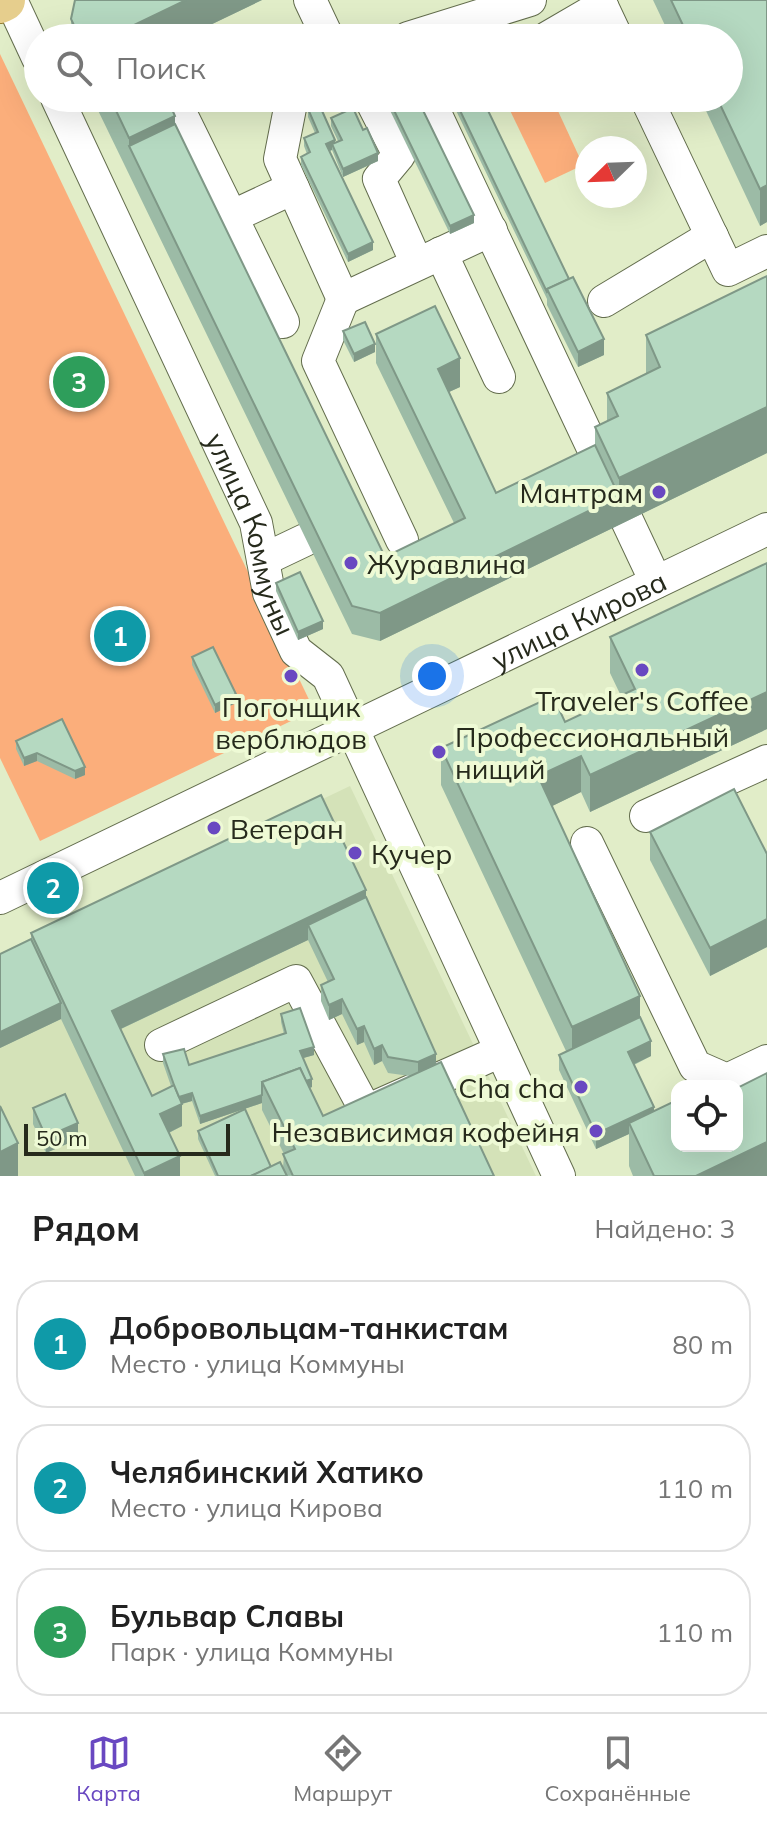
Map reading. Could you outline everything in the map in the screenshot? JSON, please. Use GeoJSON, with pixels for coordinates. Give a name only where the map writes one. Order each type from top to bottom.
{"type":"FeatureCollection","features":[{"type":"Feature","properties":{"kind":"street"},"geometry":{"type":"LineString","coordinates":[[11,0],[24,28]]}},
{"type":"Feature","properties":{"kind":"street"},"geometry":{"type":"LineString","coordinates":[[310,0],[317,24]]}},
{"type":"Feature","properties":{"kind":"street"},"geometry":{"type":"LineString","coordinates":[[453,24],[530,0]]}},
{"type":"Feature","properties":{"kind":"street"},"geometry":{"type":"LineString","coordinates":[[568,24],[600,3],[610,24]]}},
{"type":"Feature","properties":{"kind":"street","name":"улица Коммуны"},"geometry":{"type":"LineString","coordinates":[[64,112],[256,523],[269,593],[296,651],[328,676],[559,1176]]}},
{"type":"Feature","properties":{"kind":"street"},"geometry":{"type":"LineString","coordinates":[[180,112],[283,322]]}},
{"type":"Feature","properties":{"kind":"street"},"geometry":{"type":"LineString","coordinates":[[289,112],[280,159],[343,299]]}},
{"type":"Feature","properties":{"kind":"street"},"geometry":{"type":"LineString","coordinates":[[377,112],[399,155],[379,179],[499,377]]}},
{"type":"Feature","properties":{"kind":"street"},"geometry":{"type":"LineString","coordinates":[[435,112],[656,582]]}},
{"type":"Feature","properties":{"kind":"street"},"geometry":{"type":"LineString","coordinates":[[653,112],[728,270],[767,251]]}},
{"type":"Feature","properties":{"kind":"street"},"geometry":{"type":"LineString","coordinates":[[231,217],[293,188]]}},
{"type":"Feature","properties":{"kind":"street"},"geometry":{"type":"LineString","coordinates":[[402,540],[373,506],[318,361],[343,299],[491,230]]}},
{"type":"Feature","properties":{"kind":"street"},"geometry":{"type":"LineString","coordinates":[[604,301],[712,236]]}},
{"type":"Feature","properties":{"kind":"street","name":"улица Кирова"},"geometry":{"type":"LineString","coordinates":[[0,898],[767,529]]}},
{"type":"Feature","properties":{"kind":"street"},"geometry":{"type":"LineString","coordinates":[[263,560],[305,540]]}},
{"type":"Feature","properties":{"kind":"street"},"geometry":{"type":"LineString","coordinates":[[646,816],[767,761]]}},
{"type":"Feature","properties":{"kind":"street"},"geometry":{"type":"LineString","coordinates":[[587,843],[695,1066],[727,1080],[767,1061]]}},
{"type":"Feature","properties":{"kind":"street"},"geometry":{"type":"LineString","coordinates":[[161,1045],[296,981],[366,1111],[501,1051]]}},
{"type":"Feature","properties":{"kind":"shaded area"},"geometry":{"type":"Polygon","coordinates":[[[0,54],[24,104],[24,112],[28,112],[314,710],[40,841],[0,758],[0,54]]]}},
{"type":"Feature","properties":{"kind":"shaded area"},"geometry":{"type":"Polygon","coordinates":[[[511,112],[558,112],[575,148],[575,169],[545,183],[511,112]]]}},
{"type":"Feature","properties":{"kind":"shaded area"},"geometry":{"type":"Polygon","coordinates":[[[350,786],[536,1176],[0,1176],[0,953],[350,786]]]}},
{"type":"Feature","properties":{"kind":"building"},"geometry":{"type":"Polygon","coordinates":[[[75,0],[186,0],[136,24],[73,24],[71,19],[75,0]]]}},
{"type":"Feature","properties":{"kind":"building"},"geometry":{"type":"Polygon","coordinates":[[[671,0],[767,0],[767,185],[760,189],[724,112],[743,112],[743,24],[682,24],[671,0]]]}},
{"type":"Feature","properties":{"kind":"building"},"geometry":{"type":"Polygon","coordinates":[[[117,112],[173,112],[175,116],[129,138],[117,112]]]}},
{"type":"Feature","properties":{"kind":"building"},"geometry":{"type":"Polygon","coordinates":[[[309,112],[323,112],[335,140],[326,144],[373,242],[348,254],[301,157],[310,152],[304,138],[318,132],[309,112]]]}},
{"type":"Feature","properties":{"kind":"building"},"geometry":{"type":"Polygon","coordinates":[[[344,112],[355,112],[363,130],[367,128],[378,153],[343,169],[332,144],[342,140],[331,118],[344,112]]]}},
{"type":"Feature","properties":{"kind":"building"},"geometry":{"type":"Polygon","coordinates":[[[395,112],[424,112],[474,215],[450,226],[395,112]]]}},
{"type":"Feature","properties":{"kind":"building"},"geometry":{"type":"Polygon","coordinates":[[[461,112],[489,112],[569,279],[547,289],[547,292],[461,112]]]}},
{"type":"Feature","properties":{"kind":"building"},"geometry":{"type":"Polygon","coordinates":[[[175,124],[385,557],[465,518],[376,334],[435,306],[460,358],[438,369],[496,493],[595,445],[619,496],[380,613],[352,606],[129,146],[175,124]]]}},
{"type":"Feature","properties":{"kind":"building"},"geometry":{"type":"Polygon","coordinates":[[[767,276],[767,407],[619,478],[595,427],[618,416],[607,393],[660,367],[646,335],[767,276]]]}},
{"type":"Feature","properties":{"kind":"building"},"geometry":{"type":"Polygon","coordinates":[[[573,277],[604,339],[578,352],[547,289],[573,277]]]}},
{"type":"Feature","properties":{"kind":"building"},"geometry":{"type":"Polygon","coordinates":[[[365,322],[375,344],[354,354],[343,331],[365,322]]]}},
{"type":"Feature","properties":{"kind":"building"},"geometry":{"type":"Polygon","coordinates":[[[767,563],[767,692],[590,775],[581,756],[538,776],[640,996],[572,1027],[441,748],[553,696],[565,722],[635,689],[610,637],[767,563]]]}},
{"type":"Feature","properties":{"kind":"building","name":"Журавлина"},"geometry":{"type":"Polygon","coordinates":[[[300,572],[323,621],[298,632],[276,583],[300,572]]]}},
{"type":"Feature","properties":{"kind":"building"},"geometry":{"type":"Polygon","coordinates":[[[213,647],[236,694],[215,705],[192,657],[213,647]]]}},
{"type":"Feature","properties":{"kind":"building"},"geometry":{"type":"Polygon","coordinates":[[[62,719],[85,767],[75,771],[37,753],[24,758],[16,741],[62,719]]]}},
{"type":"Feature","properties":{"kind":"building"},"geometry":{"type":"Polygon","coordinates":[[[734,789],[767,854],[767,919],[710,948],[650,832],[734,789]]]}},
{"type":"Feature","properties":{"kind":"building"},"geometry":{"type":"Polygon","coordinates":[[[321,795],[366,890],[112,1011],[152,1096],[174,1085],[182,1104],[160,1114],[180,1156],[144,1173],[31,933],[321,795]]]}},
{"type":"Feature","properties":{"kind":"building"},"geometry":{"type":"Polygon","coordinates":[[[366,897],[436,1054],[418,1062],[388,1057],[382,1045],[374,1049],[364,1026],[357,1029],[342,999],[329,1005],[321,985],[334,979],[308,925],[366,897]]]}},
{"type":"Feature","properties":{"kind":"building"},"geometry":{"type":"Polygon","coordinates":[[[31,939],[61,1003],[0,1032],[0,954],[31,939]]]}},
{"type":"Feature","properties":{"kind":"building"},"geometry":{"type":"Polygon","coordinates":[[[300,1008],[314,1047],[300,1051],[312,1079],[306,1081],[300,1068],[262,1082],[262,1095],[200,1116],[192,1093],[179,1097],[163,1054],[184,1049],[189,1065],[286,1033],[281,1014],[300,1008]]]}},
{"type":"Feature","properties":{"kind":"building"},"geometry":{"type":"Polygon","coordinates":[[[640,1017],[651,1041],[628,1052],[654,1107],[596,1134],[559,1055],[640,1017]]]}},
{"type":"Feature","properties":{"kind":"building"},"geometry":{"type":"Polygon","coordinates":[[[441,1062],[494,1176],[293,1176],[283,1154],[295,1149],[262,1082],[300,1068],[323,1116],[441,1062]]]}},
{"type":"Feature","properties":{"kind":"building"},"geometry":{"type":"Polygon","coordinates":[[[767,1073],[767,1142],[696,1176],[654,1176],[629,1123],[671,1103],[671,1152],[743,1152],[743,1085],[767,1073]]]}},
{"type":"Feature","properties":{"kind":"building"},"geometry":{"type":"Polygon","coordinates":[[[65,1094],[78,1123],[46,1137],[33,1108],[65,1094]]]}},
{"type":"Feature","properties":{"kind":"building"},"geometry":{"type":"Polygon","coordinates":[[[0,1106],[18,1143],[0,1152],[0,1106]]]}},
{"type":"Feature","properties":{"kind":"building"},"geometry":{"type":"Polygon","coordinates":[[[245,1109],[271,1167],[251,1176],[218,1176],[198,1131],[245,1109]]]}},
{"type":"Feature","properties":{"kind":"building"},"geometry":{"type":"Polygon","coordinates":[[[280,1162],[287,1176],[251,1176],[280,1162]]]}},
{"type":"Feature","properties":{"kind":"place","name":"Бульвар Славы"},"geometry":{"type":"Point","coordinates":[79,382]}},
{"type":"Feature","properties":{"kind":"place","name":"Мантрам"},"geometry":{"type":"Point","coordinates":[659,492]}},
{"type":"Feature","properties":{"kind":"place","name":"Журавлина"},"geometry":{"type":"Point","coordinates":[351,563]}},
{"type":"Feature","properties":{"kind":"place","name":"Добровольцам-танкистам"},"geometry":{"type":"Point","coordinates":[120,636]}},
{"type":"Feature","properties":{"kind":"place","name":"Traveler's Coffee"},"geometry":{"type":"Point","coordinates":[642,670]}},
{"type":"Feature","properties":{"kind":"place","name":"Погонщик верблюдов"},"geometry":{"type":"Point","coordinates":[291,676]}},
{"type":"Feature","properties":{"kind":"place","name":"Профессиональный нищий"},"geometry":{"type":"Point","coordinates":[439,752]}},
{"type":"Feature","properties":{"kind":"place","name":"Ветеран"},"geometry":{"type":"Point","coordinates":[214,828]}},
{"type":"Feature","properties":{"kind":"place","name":"Кучер"},"geometry":{"type":"Point","coordinates":[355,853]}},
{"type":"Feature","properties":{"kind":"place","name":"Челябинский Хатико"},"geometry":{"type":"Point","coordinates":[53,888]}},
{"type":"Feature","properties":{"kind":"place","name":"Cha cha"},"geometry":{"type":"Point","coordinates":[581,1087]}},
{"type":"Feature","properties":{"kind":"place","name":"Независимая кофейня"},"geometry":{"type":"Point","coordinates":[596,1131]}}]}
